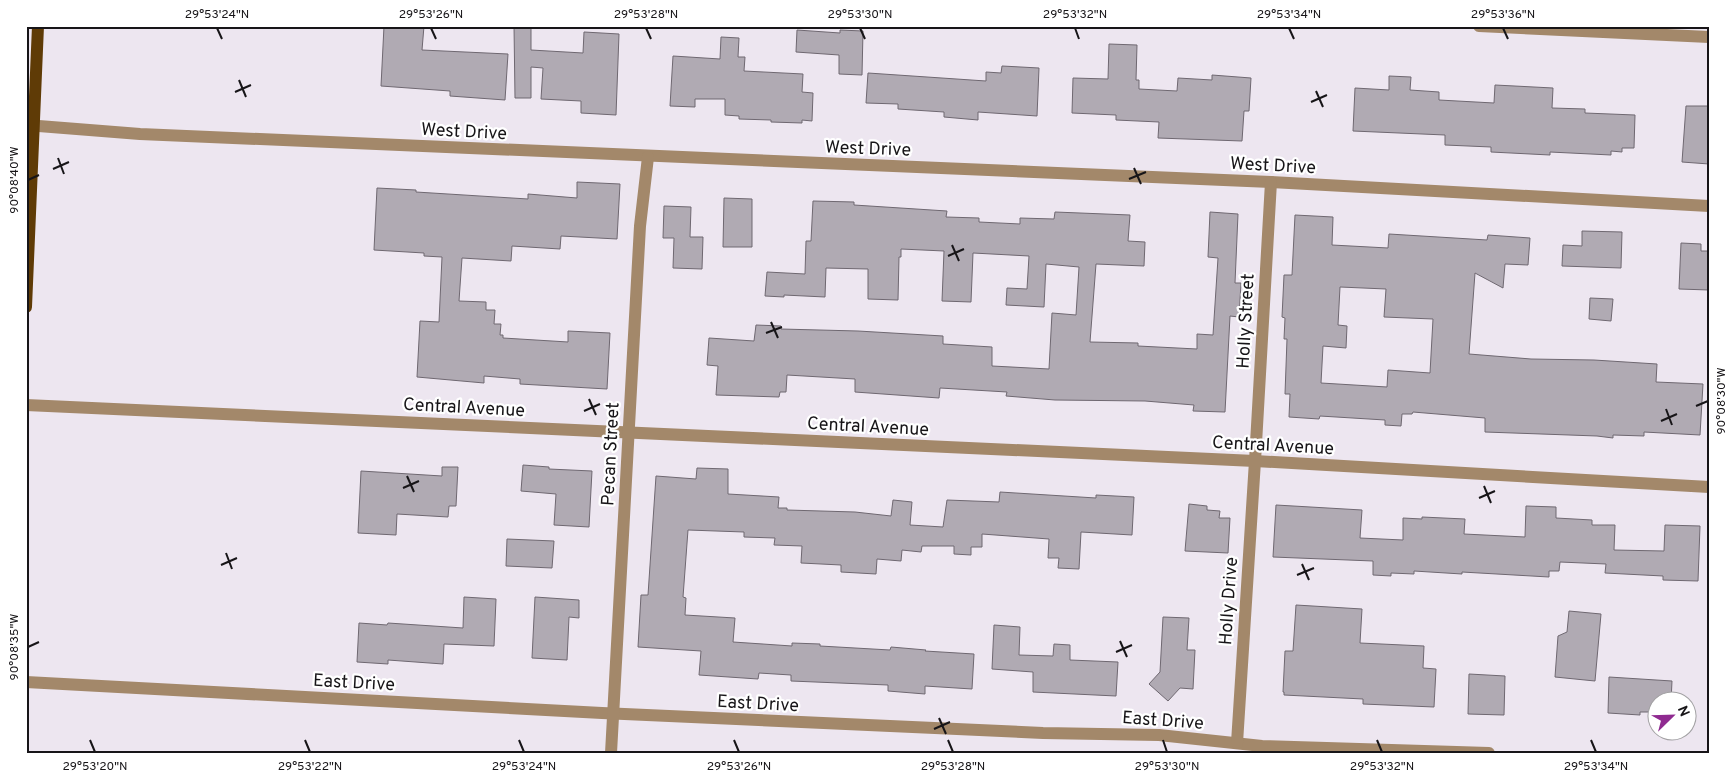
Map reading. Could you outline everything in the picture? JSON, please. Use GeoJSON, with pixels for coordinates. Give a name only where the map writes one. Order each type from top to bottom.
{"type":"FeatureCollection","features":[{"type":"Feature","properties":{"kind":"main road"},"geometry":{"type":"LineString","coordinates":[[26,307],[30,125],[38,26]]}},
{"type":"Feature","properties":{"kind":"street"},"geometry":{"type":"LineString","coordinates":[[1479,26],[1642,30],[1709,37]]}},
{"type":"Feature","properties":{"kind":"street","name":"West Drive"},"geometry":{"type":"LineString","coordinates":[[30,125],[140,134],[1271,182],[1709,206]]}},
{"type":"Feature","properties":{"kind":"street","name":"Pecan Street"},"geometry":{"type":"LineString","coordinates":[[611,753],[640,226],[648,157]]}},
{"type":"Feature","properties":{"kind":"street","name":"Holly Street"},"geometry":{"type":"LineString","coordinates":[[1255,461],[1271,182]]}},
{"type":"Feature","properties":{"kind":"street","name":"Central Avenue"},"geometry":{"type":"LineString","coordinates":[[26,405],[1255,461],[1709,486]]}},
{"type":"Feature","properties":{"kind":"street","name":"Holly Drive"},"geometry":{"type":"LineString","coordinates":[[1236,743],[1255,461]]}},
{"type":"Feature","properties":{"kind":"street","name":"East Drive"},"geometry":{"type":"LineString","coordinates":[[26,682],[613,714],[1034,733],[1159,735],[1262,746],[1489,753]]}},
{"type":"Feature","properties":{"kind":"building"},"geometry":{"type":"Polygon","coordinates":[[[384,26],[424,26],[422,50],[508,54],[505,100],[450,96],[450,91],[381,86],[384,26]]]}},
{"type":"Feature","properties":{"kind":"building"},"geometry":{"type":"Polygon","coordinates":[[[514,26],[531,26],[531,50],[583,53],[584,32],[619,34],[616,115],[581,113],[581,101],[541,99],[543,68],[531,67],[531,98],[515,98],[514,26]]]}},
{"type":"Feature","properties":{"kind":"building"},"geometry":{"type":"Polygon","coordinates":[[[797,30],[840,33],[840,30],[863,31],[862,75],[839,74],[839,55],[796,52],[797,30]]]}},
{"type":"Feature","properties":{"kind":"building"},"geometry":{"type":"Polygon","coordinates":[[[721,37],[739,38],[738,57],[745,57],[744,71],[803,74],[802,92],[813,93],[812,121],[802,120],[802,123],[739,119],[739,116],[725,115],[725,99],[695,99],[695,107],[670,106],[673,56],[720,59],[721,37]]]}},
{"type":"Feature","properties":{"kind":"building"},"geometry":{"type":"Polygon","coordinates":[[[1109,44],[1137,45],[1136,80],[1139,80],[1139,89],[1177,91],[1178,78],[1212,80],[1212,75],[1251,78],[1249,111],[1244,111],[1242,141],[1158,138],[1159,122],[1116,120],[1116,115],[1072,113],[1073,78],[1108,79],[1109,44]]]}},
{"type":"Feature","properties":{"kind":"building"},"geometry":{"type":"Polygon","coordinates":[[[1002,66],[1039,68],[1037,116],[978,112],[978,120],[944,117],[944,112],[898,109],[898,104],[866,103],[868,73],[986,81],[986,72],[1001,73],[1002,66]]]}},
{"type":"Feature","properties":{"kind":"building"},"geometry":{"type":"Polygon","coordinates":[[[1389,76],[1411,77],[1410,90],[1439,92],[1439,100],[1494,103],[1495,85],[1553,88],[1552,108],[1585,109],[1585,113],[1635,115],[1634,148],[1622,148],[1622,152],[1611,151],[1611,155],[1550,152],[1550,155],[1491,152],[1491,147],[1445,145],[1445,135],[1353,131],[1355,88],[1389,90],[1389,76]]]}},
{"type":"Feature","properties":{"kind":"building"},"geometry":{"type":"Polygon","coordinates":[[[1686,106],[1709,106],[1709,164],[1682,162],[1686,106]]]}},
{"type":"Feature","properties":{"kind":"building"},"geometry":{"type":"Polygon","coordinates":[[[577,182],[620,184],[617,239],[561,236],[560,249],[512,246],[511,261],[462,258],[459,301],[486,302],[486,310],[495,310],[494,324],[501,324],[500,335],[503,335],[503,338],[568,342],[568,331],[610,333],[607,389],[520,384],[520,379],[484,376],[484,383],[417,377],[420,321],[439,322],[442,257],[424,256],[424,253],[374,250],[377,188],[528,199],[528,194],[577,198],[577,182]]]}},
{"type":"Feature","properties":{"kind":"building"},"geometry":{"type":"Polygon","coordinates":[[[724,198],[752,199],[752,247],[723,247],[724,198]]]}},
{"type":"Feature","properties":{"kind":"building"},"geometry":{"type":"Polygon","coordinates":[[[813,201],[854,202],[854,205],[947,211],[946,217],[979,218],[979,222],[1020,224],[1020,218],[1054,219],[1055,212],[1130,215],[1128,241],[1145,242],[1144,266],[1096,264],[1090,342],[1138,343],[1138,346],[1197,349],[1197,334],[1213,335],[1218,258],[1208,257],[1210,212],[1238,214],[1235,283],[1241,283],[1239,317],[1230,316],[1225,412],[1193,411],[1194,405],[1145,401],[1055,400],[1006,396],[1007,392],[940,388],[939,398],[855,392],[855,379],[787,375],[786,392],[780,392],[779,397],[716,395],[718,366],[707,365],[709,338],[754,341],[756,325],[781,326],[781,329],[943,336],[943,344],[992,347],[992,366],[1049,369],[1052,313],[1076,315],[1079,267],[1046,264],[1044,307],[1006,305],[1007,288],[1027,289],[1029,256],[973,253],[971,302],[942,301],[944,251],[901,249],[901,257],[899,257],[898,300],[868,299],[868,269],[826,268],[825,297],[765,296],[767,272],[805,274],[806,241],[811,241],[813,201]]]}},
{"type":"Feature","properties":{"kind":"building"},"geometry":{"type":"Polygon","coordinates":[[[664,206],[691,207],[690,237],[703,237],[702,269],[673,268],[674,238],[663,238],[664,206]]]}},
{"type":"Feature","properties":{"kind":"building"},"geometry":{"type":"Polygon","coordinates":[[[1295,215],[1333,217],[1332,245],[1388,248],[1389,234],[1487,240],[1488,235],[1530,238],[1528,265],[1505,264],[1503,288],[1475,273],[1469,354],[1531,359],[1657,364],[1656,382],[1703,384],[1700,435],[1644,432],[1644,436],[1613,435],[1613,438],[1485,432],[1485,418],[1413,412],[1412,414],[1402,414],[1401,426],[1385,425],[1385,420],[1320,416],[1319,419],[1289,417],[1290,394],[1285,394],[1287,339],[1284,339],[1285,318],[1282,317],[1284,275],[1292,275],[1295,215]],[[1340,287],[1338,325],[1347,326],[1346,348],[1323,346],[1321,383],[1387,387],[1388,370],[1430,373],[1433,319],[1384,317],[1386,289],[1340,287]]]}},
{"type":"Feature","properties":{"kind":"building"},"geometry":{"type":"Polygon","coordinates":[[[1582,231],[1622,232],[1621,268],[1562,266],[1563,245],[1582,246],[1582,231]]]}},
{"type":"Feature","properties":{"kind":"building"},"geometry":{"type":"Polygon","coordinates":[[[1681,243],[1701,244],[1701,251],[1709,251],[1709,290],[1679,289],[1681,243]]]}},
{"type":"Feature","properties":{"kind":"building"},"geometry":{"type":"Polygon","coordinates":[[[1590,298],[1613,299],[1611,321],[1589,319],[1590,298]]]}},
{"type":"Feature","properties":{"kind":"building"},"geometry":{"type":"Polygon","coordinates":[[[523,465],[549,467],[549,469],[592,471],[589,527],[554,525],[556,494],[521,491],[523,465]]]}},
{"type":"Feature","properties":{"kind":"building"},"geometry":{"type":"Polygon","coordinates":[[[442,467],[458,467],[456,506],[449,506],[448,517],[397,514],[396,535],[358,533],[361,471],[442,476],[442,467]]]}},
{"type":"Feature","properties":{"kind":"building"},"geometry":{"type":"Polygon","coordinates":[[[697,468],[728,469],[728,494],[779,497],[778,508],[787,508],[787,510],[855,512],[891,516],[893,500],[912,502],[910,525],[943,527],[947,500],[999,502],[1000,492],[1096,498],[1096,495],[1134,497],[1132,535],[1081,532],[1079,569],[1058,568],[1059,558],[1048,558],[1049,539],[982,534],[982,547],[971,547],[971,555],[954,554],[954,546],[922,546],[921,552],[902,550],[901,561],[877,559],[876,574],[841,572],[841,565],[801,563],[802,546],[774,545],[775,538],[744,537],[744,532],[688,530],[683,597],[686,598],[685,615],[735,618],[733,642],[792,646],[792,643],[820,644],[820,646],[890,650],[891,647],[974,654],[972,689],[925,686],[925,694],[888,691],[888,685],[791,681],[791,675],[759,673],[758,679],[699,675],[701,651],[638,647],[641,595],[648,595],[656,476],[696,479],[697,468]]]}},
{"type":"Feature","properties":{"kind":"building"},"geometry":{"type":"Polygon","coordinates":[[[1189,504],[1207,506],[1207,510],[1220,511],[1219,518],[1230,518],[1228,553],[1185,551],[1189,504]]]}},
{"type":"Feature","properties":{"kind":"building"},"geometry":{"type":"Polygon","coordinates":[[[1276,505],[1362,510],[1360,538],[1403,540],[1403,518],[1422,519],[1422,517],[1465,519],[1464,534],[1525,537],[1526,506],[1556,507],[1556,518],[1592,520],[1592,525],[1615,525],[1614,550],[1664,551],[1665,525],[1700,526],[1698,581],[1663,580],[1663,576],[1605,573],[1606,564],[1560,562],[1559,571],[1549,571],[1549,577],[1414,571],[1414,574],[1391,573],[1391,576],[1373,575],[1373,561],[1273,557],[1276,505]]]}},
{"type":"Feature","properties":{"kind":"building"},"geometry":{"type":"Polygon","coordinates":[[[507,539],[554,541],[552,568],[506,566],[507,539]]]}},
{"type":"Feature","properties":{"kind":"building"},"geometry":{"type":"Polygon","coordinates":[[[464,597],[496,599],[494,646],[444,644],[443,664],[388,660],[388,664],[357,662],[359,623],[463,628],[464,597]]]}},
{"type":"Feature","properties":{"kind":"building"},"geometry":{"type":"Polygon","coordinates":[[[535,597],[579,600],[579,618],[569,617],[567,660],[532,658],[535,597]]]}},
{"type":"Feature","properties":{"kind":"building"},"geometry":{"type":"Polygon","coordinates":[[[1296,605],[1362,609],[1360,643],[1424,646],[1423,668],[1436,669],[1434,707],[1363,704],[1363,699],[1284,695],[1285,651],[1293,651],[1296,605]]]}},
{"type":"Feature","properties":{"kind":"building"},"geometry":{"type":"Polygon","coordinates":[[[1569,611],[1601,614],[1595,681],[1555,677],[1558,636],[1567,632],[1569,611]]]}},
{"type":"Feature","properties":{"kind":"building"},"geometry":{"type":"Polygon","coordinates":[[[1163,617],[1189,618],[1187,650],[1195,650],[1193,689],[1180,688],[1168,701],[1149,684],[1160,672],[1163,617]]]}},
{"type":"Feature","properties":{"kind":"building"},"geometry":{"type":"Polygon","coordinates":[[[994,625],[1020,627],[1019,655],[1053,656],[1054,644],[1070,645],[1070,660],[1118,662],[1116,696],[1033,692],[1033,672],[992,669],[994,625]]]}},
{"type":"Feature","properties":{"kind":"building"},"geometry":{"type":"Polygon","coordinates":[[[1469,674],[1505,676],[1504,715],[1468,714],[1469,674]]]}},
{"type":"Feature","properties":{"kind":"building"},"geometry":{"type":"Polygon","coordinates":[[[1609,677],[1672,681],[1671,692],[1648,692],[1648,712],[1640,712],[1640,715],[1608,713],[1609,677]]]}}]}
